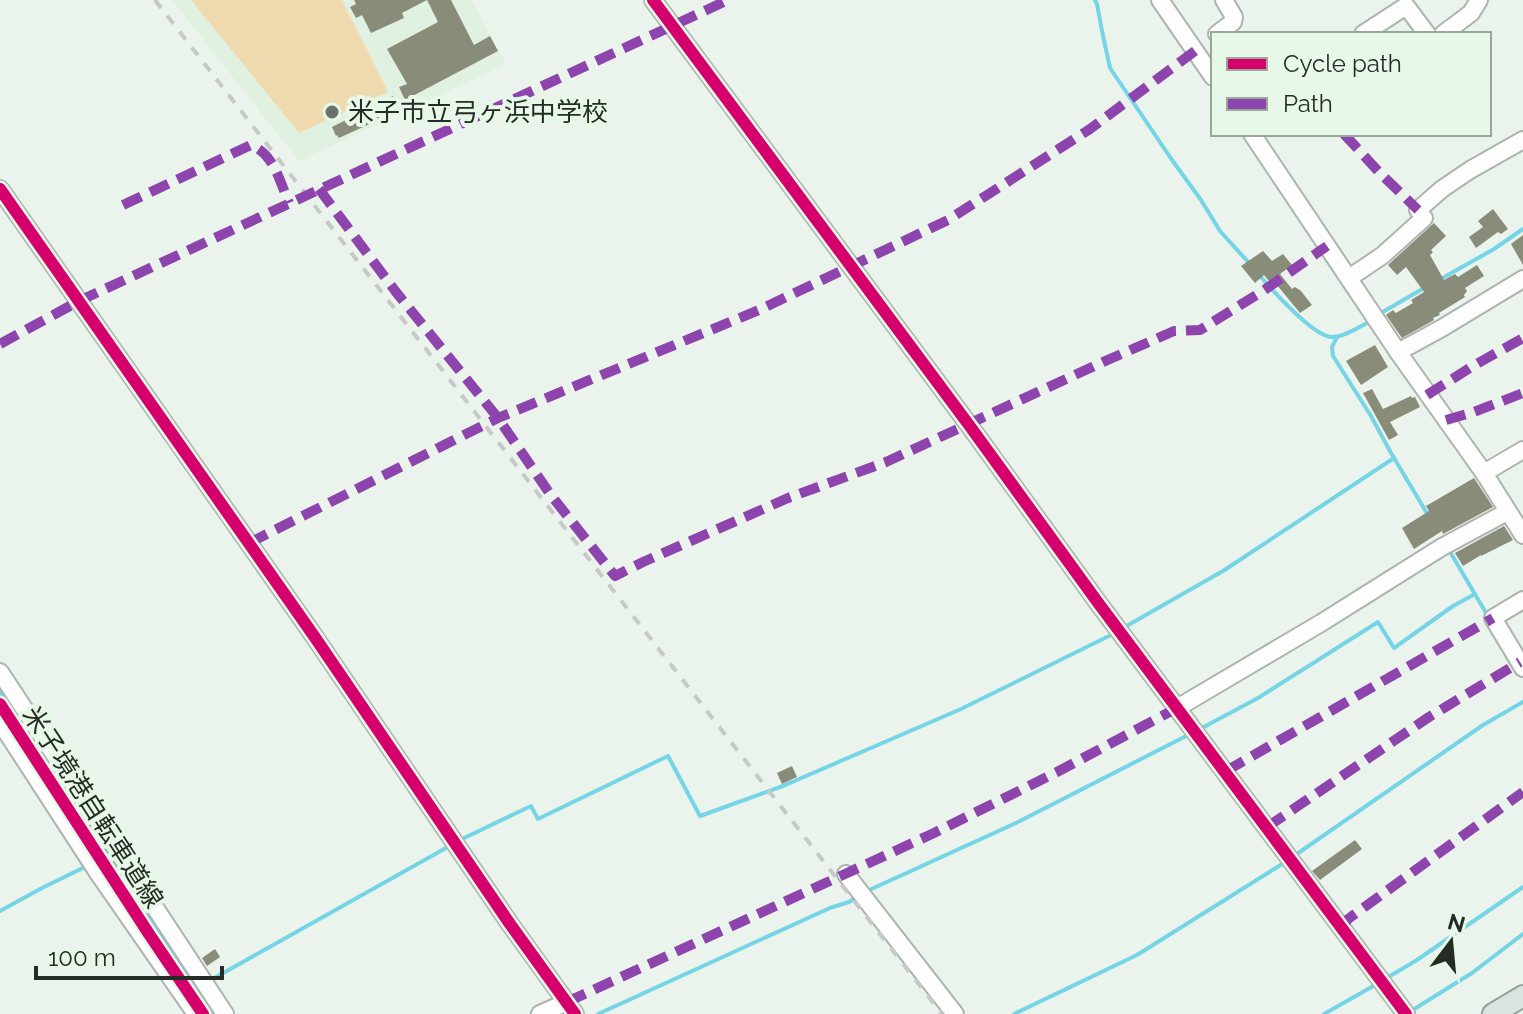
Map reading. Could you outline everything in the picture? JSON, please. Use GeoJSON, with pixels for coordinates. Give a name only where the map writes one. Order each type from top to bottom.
{"type":"FeatureCollection","features":[{"type":"Feature","properties":{"kind":"main road"},"geometry":{"type":"LineString","coordinates":[[1493,1014],[1523,996]]}},
{"type":"Feature","properties":{"kind":"street"},"geometry":{"type":"LineString","coordinates":[[653,0],[1406,1014]]}},
{"type":"Feature","properties":{"kind":"street"},"geometry":{"type":"LineString","coordinates":[[1160,0],[1211,74]]}},
{"type":"Feature","properties":{"kind":"street"},"geometry":{"type":"LineString","coordinates":[[1220,32],[1233,22],[1234,17],[1224,0]]}},
{"type":"Feature","properties":{"kind":"street"},"geometry":{"type":"LineString","coordinates":[[1446,32],[1471,13],[1479,0]]}},
{"type":"Feature","properties":{"kind":"street"},"geometry":{"type":"LineString","coordinates":[[1366,32],[1410,3],[1426,32]]}},
{"type":"Feature","properties":{"kind":"street"},"geometry":{"type":"LineString","coordinates":[[1195,51],[1211,39]]}},
{"type":"Feature","properties":{"kind":"street"},"geometry":{"type":"LineString","coordinates":[[1253,136],[1522,532]]}},
{"type":"Feature","properties":{"kind":"street"},"geometry":{"type":"LineString","coordinates":[[1349,278],[1383,255],[1424,218],[1418,210],[1442,189],[1523,140]]}},
{"type":"Feature","properties":{"kind":"street"},"geometry":{"type":"LineString","coordinates":[[0,189],[571,1008],[540,1014]]}},
{"type":"Feature","properties":{"kind":"street"},"geometry":{"type":"LineString","coordinates":[[1398,352],[1523,279]]}},
{"type":"Feature","properties":{"kind":"street"},"geometry":{"type":"LineString","coordinates":[[1484,473],[1523,450]]}},
{"type":"Feature","properties":{"kind":"street"},"geometry":{"type":"LineString","coordinates":[[1177,708],[1321,623],[1409,566],[1507,512]]}},
{"type":"Feature","properties":{"kind":"street"},"geometry":{"type":"LineString","coordinates":[[1523,600],[1493,618],[1523,668]]}},
{"type":"Feature","properties":{"kind":"street"},"geometry":{"type":"LineString","coordinates":[[0,672],[189,979],[196,1014]]}},
{"type":"Feature","properties":{"kind":"street"},"geometry":{"type":"LineString","coordinates":[[0,722],[98,873],[189,979],[225,1014]]}},
{"type":"Feature","properties":{"kind":"street"},"geometry":{"type":"LineString","coordinates":[[846,874],[955,1014]]}},
{"type":"Feature","properties":{"kind":"shaded area","name":"米子市立弓ヶ浜中学校"},"geometry":{"type":"Polygon","coordinates":[[[172,0],[472,0],[506,64],[299,161],[172,0]]]}},
{"type":"Feature","properties":{"kind":"shaded area"},"geometry":{"type":"Polygon","coordinates":[[[191,0],[342,0],[388,92],[299,133],[191,0]]]}},
{"type":"Feature","properties":{"kind":"building"},"geometry":{"type":"Polygon","coordinates":[[[354,0],[427,0],[402,13],[404,18],[371,33],[362,15],[356,18],[350,7],[356,4],[354,0]]]}},
{"type":"Feature","properties":{"kind":"building"},"geometry":{"type":"Polygon","coordinates":[[[427,0],[451,0],[474,45],[490,36],[498,51],[405,100],[399,87],[407,84],[387,49],[438,22],[427,0]]]}},
{"type":"Feature","properties":{"kind":"building"},"geometry":{"type":"Polygon","coordinates":[[[393,96],[400,110],[339,138],[336,136],[332,127],[393,96]]]}},
{"type":"Feature","properties":{"kind":"building"},"geometry":{"type":"Polygon","coordinates":[[[1493,209],[1508,229],[1501,234],[1498,232],[1476,248],[1469,237],[1483,227],[1478,221],[1493,209]]]}},
{"type":"Feature","properties":{"kind":"building"},"geometry":{"type":"Polygon","coordinates":[[[1434,223],[1446,236],[1431,250],[1430,255],[1444,280],[1455,274],[1458,277],[1477,265],[1484,276],[1465,288],[1465,297],[1402,338],[1386,315],[1413,303],[1411,300],[1424,292],[1406,267],[1397,275],[1388,265],[1434,223]]]}},
{"type":"Feature","properties":{"kind":"building"},"geometry":{"type":"Polygon","coordinates":[[[1523,235],[1523,265],[1511,244],[1523,235]]]}},
{"type":"Feature","properties":{"kind":"building"},"geometry":{"type":"Polygon","coordinates":[[[1263,251],[1272,261],[1283,254],[1292,265],[1280,274],[1292,289],[1295,287],[1301,291],[1312,305],[1300,313],[1272,279],[1269,281],[1264,275],[1255,283],[1241,266],[1263,251]]]}},
{"type":"Feature","properties":{"kind":"building"},"geometry":{"type":"Polygon","coordinates":[[[1375,345],[1388,367],[1361,385],[1346,361],[1375,345]]]}},
{"type":"Feature","properties":{"kind":"building"},"geometry":{"type":"Polygon","coordinates":[[[1372,389],[1383,409],[1411,396],[1415,397],[1420,407],[1390,422],[1398,435],[1389,440],[1363,393],[1372,389]]]}},
{"type":"Feature","properties":{"kind":"building"},"geometry":{"type":"Polygon","coordinates":[[[1474,478],[1493,507],[1443,534],[1442,531],[1414,549],[1402,528],[1429,511],[1426,506],[1474,478]]]}},
{"type":"Feature","properties":{"kind":"building"},"geometry":{"type":"Polygon","coordinates":[[[1504,526],[1513,540],[1463,566],[1455,553],[1504,526]]]}},
{"type":"Feature","properties":{"kind":"building"},"geometry":{"type":"Polygon","coordinates":[[[792,766],[797,777],[782,784],[777,773],[792,766]]]}},
{"type":"Feature","properties":{"kind":"building"},"geometry":{"type":"Polygon","coordinates":[[[1355,840],[1362,849],[1320,880],[1312,871],[1355,840]]]}},
{"type":"Feature","properties":{"kind":"building"},"geometry":{"type":"Polygon","coordinates":[[[215,949],[220,957],[207,966],[202,958],[215,949]]]}},
{"type":"Feature","properties":{"kind":"waterway"},"geometry":{"type":"LineString","coordinates":[[1095,0],[1110,68],[1220,231],[1249,263]]}},
{"type":"Feature","properties":{"kind":"waterway"},"geometry":{"type":"LineString","coordinates":[[1439,280],[1523,229]]}},
{"type":"Feature","properties":{"kind":"waterway"},"geometry":{"type":"LineString","coordinates":[[1260,276],[1294,312],[1324,335],[1341,336],[1367,323]]}},
{"type":"Feature","properties":{"kind":"waterway"},"geometry":{"type":"LineString","coordinates":[[1381,313],[1424,288]]}},
{"type":"Feature","properties":{"kind":"waterway"},"geometry":{"type":"LineString","coordinates":[[1337,337],[1332,347],[1333,356],[1428,515]]}},
{"type":"Feature","properties":{"kind":"waterway"},"geometry":{"type":"LineString","coordinates":[[1123,628],[1223,571],[1394,458]]}},
{"type":"Feature","properties":{"kind":"waterway"},"geometry":{"type":"LineString","coordinates":[[1449,550],[1489,618]]}},
{"type":"Feature","properties":{"kind":"waterway"},"geometry":{"type":"LineString","coordinates":[[1200,729],[1258,698],[1378,622],[1394,648],[1475,594]]}},
{"type":"Feature","properties":{"kind":"waterway"},"geometry":{"type":"LineString","coordinates":[[460,840],[531,806],[538,819],[668,756],[700,816],[783,786],[961,709],[1115,633]]}},
{"type":"Feature","properties":{"kind":"waterway"},"geometry":{"type":"LineString","coordinates":[[0,690],[213,1014]]}},
{"type":"Feature","properties":{"kind":"waterway"},"geometry":{"type":"LineString","coordinates":[[1294,856],[1483,725],[1523,702]]}},
{"type":"Feature","properties":{"kind":"waterway"},"geometry":{"type":"LineString","coordinates":[[865,892],[1018,822],[1192,733]]}},
{"type":"Feature","properties":{"kind":"waterway"},"geometry":{"type":"LineString","coordinates":[[209,981],[453,844]]}},
{"type":"Feature","properties":{"kind":"waterway"},"geometry":{"type":"LineString","coordinates":[[97,861],[109,855]]}},
{"type":"Feature","properties":{"kind":"waterway"},"geometry":{"type":"LineString","coordinates":[[1014,1014],[1137,955],[1287,861]]}},
{"type":"Feature","properties":{"kind":"waterway"},"geometry":{"type":"LineString","coordinates":[[0,911],[89,865]]}},
{"type":"Feature","properties":{"kind":"waterway"},"geometry":{"type":"LineString","coordinates":[[1385,979],[1523,887]]}},
{"type":"Feature","properties":{"kind":"waterway"},"geometry":{"type":"LineString","coordinates":[[598,1014],[858,896]]}},
{"type":"Feature","properties":{"kind":"waterway"},"geometry":{"type":"LineString","coordinates":[[1411,1011],[1472,973],[1523,934]]}},
{"type":"Feature","properties":{"kind":"waterway"},"geometry":{"type":"LineString","coordinates":[[1324,1014],[1377,984]]}},
{"type":"Feature","properties":{"kind":"railway"},"geometry":{"type":"LineString","coordinates":[[155,0],[942,1014]]}},
{"type":"Feature","properties":{"kind":"marked path"},"geometry":{"type":"LineString","coordinates":[[0,344],[79,301],[728,0]]}},
{"type":"Feature","properties":{"kind":"marked path"},"geometry":{"type":"LineString","coordinates":[[249,543],[498,418],[759,310],[948,220],[1090,129],[1195,51]]}},
{"type":"Feature","properties":{"kind":"marked path"},"geometry":{"type":"LineString","coordinates":[[1346,136],[1418,210]]}},
{"type":"Feature","properties":{"kind":"marked path"},"geometry":{"type":"LineString","coordinates":[[123,205],[251,145],[271,162],[289,203]]}},
{"type":"Feature","properties":{"kind":"marked path"},"geometry":{"type":"LineString","coordinates":[[319,189],[396,292],[498,418],[550,494],[615,576],[788,498],[886,462],[1174,331],[1200,330],[1327,246]]}},
{"type":"Feature","properties":{"kind":"marked path"},"geometry":{"type":"LineString","coordinates":[[1427,395],[1523,338]]}},
{"type":"Feature","properties":{"kind":"marked path"},"geometry":{"type":"LineString","coordinates":[[1446,420],[1523,393]]}},
{"type":"Feature","properties":{"kind":"marked path"},"geometry":{"type":"LineString","coordinates":[[1226,771],[1493,618]]}},
{"type":"Feature","properties":{"kind":"marked path"},"geometry":{"type":"LineString","coordinates":[[1267,827],[1429,717],[1520,662]]}},
{"type":"Feature","properties":{"kind":"marked path"},"geometry":{"type":"LineString","coordinates":[[567,1002],[934,833],[1177,708]]}},
{"type":"Feature","properties":{"kind":"marked path"},"geometry":{"type":"LineString","coordinates":[[1342,928],[1348,919],[1523,792]]}},
{"type":"Feature","properties":{"kind":"cycle path"},"geometry":{"type":"LineString","coordinates":[[653,0],[1406,1014]]}},
{"type":"Feature","properties":{"kind":"cycle path"},"geometry":{"type":"LineString","coordinates":[[0,189],[575,1014]]}},
{"type":"Feature","properties":{"kind":"cycle path","name":"米子境港自転車道線"},"geometry":{"type":"LineString","coordinates":[[0,704],[203,1014]]}},
{"type":"Feature","properties":{"kind":"place","name":"米子市立弓ヶ浜中学校"},"geometry":{"type":"Point","coordinates":[332,112]}}]}
